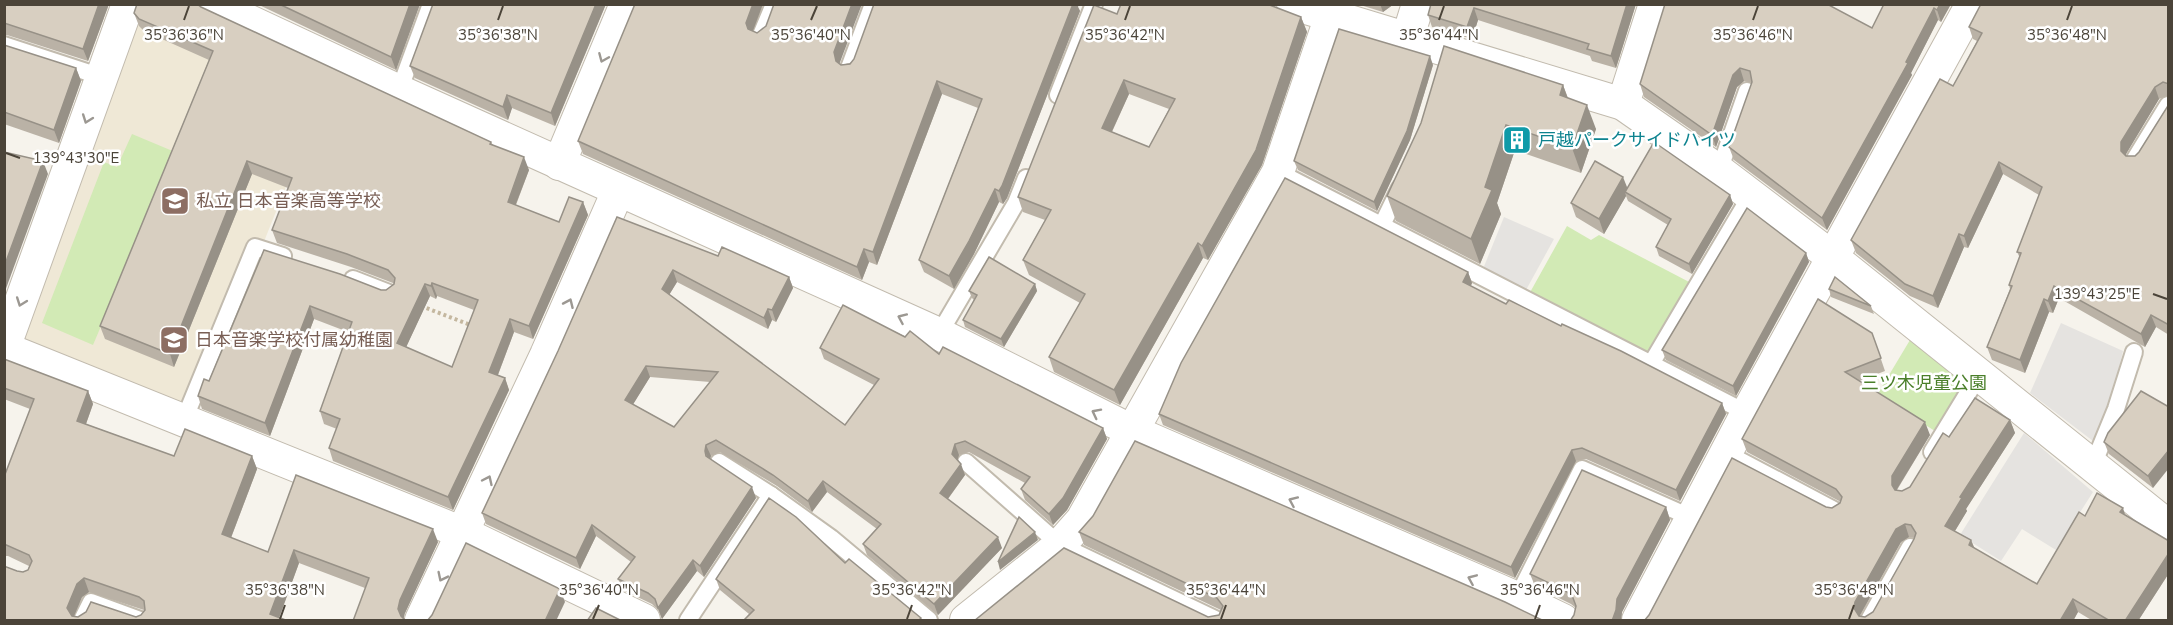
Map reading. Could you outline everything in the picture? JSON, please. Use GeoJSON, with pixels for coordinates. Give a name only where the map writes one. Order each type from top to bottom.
{"type":"FeatureCollection","features":[{"type":"Feature","properties":{"kind":"street"},"geometry":{"type":"LineString","coordinates":[[128,4],[5,348],[463,533],[644,621]]}},
{"type":"Feature","properties":{"kind":"street"},"geometry":{"type":"LineString","coordinates":[[213,4],[270,17],[399,91],[939,334],[1132,431],[1517,598],[1563,621]]}},
{"type":"Feature","properties":{"kind":"street"},"geometry":{"type":"LineString","coordinates":[[559,164],[626,4]]}},
{"type":"Feature","properties":{"kind":"street"},"geometry":{"type":"LineString","coordinates":[[1293,4],[1407,40],[1446,57],[1623,104],[1719,171],[1832,256],[2169,526]]}},
{"type":"Feature","properties":{"kind":"street"},"geometry":{"type":"LineString","coordinates":[[1407,40],[1418,4]]}},
{"type":"Feature","properties":{"kind":"street"},"geometry":{"type":"LineString","coordinates":[[1623,104],[1655,4]]}},
{"type":"Feature","properties":{"kind":"street"},"geometry":{"type":"LineString","coordinates":[[1638,621],[1747,413],[1972,4]]}},
{"type":"Feature","properties":{"kind":"street"},"geometry":{"type":"LineString","coordinates":[[966,621],[1060,545],[1082,520],[1278,172],[1331,16]]}},
{"type":"Feature","properties":{"kind":"street"},"geometry":{"type":"LineString","coordinates":[[420,621],[546,355],[618,190]]}},
{"type":"Feature","properties":{"kind":"lane"},"geometry":{"type":"LineString","coordinates":[[399,91],[431,4]]}},
{"type":"Feature","properties":{"kind":"lane"},"geometry":{"type":"LineString","coordinates":[[761,35],[774,4]]}},
{"type":"Feature","properties":{"kind":"lane"},"geometry":{"type":"LineString","coordinates":[[849,68],[873,4]]}},
{"type":"Feature","properties":{"kind":"lane"},"geometry":{"type":"LineString","coordinates":[[1050,115],[1094,4]]}},
{"type":"Feature","properties":{"kind":"lane"},"geometry":{"type":"LineString","coordinates":[[4,45],[102,77]]}},
{"type":"Feature","properties":{"kind":"lane"},"geometry":{"type":"LineString","coordinates":[[1719,171],[1747,91]]}},
{"type":"Feature","properties":{"kind":"lane"},"geometry":{"type":"LineString","coordinates":[[2135,159],[2169,105]]}},
{"type":"Feature","properties":{"kind":"lane"},"geometry":{"type":"LineString","coordinates":[[939,334],[1016,203],[1033,159]]}},
{"type":"Feature","properties":{"kind":"lane"},"geometry":{"type":"LineString","coordinates":[[1278,172],[1747,413]]}},
{"type":"Feature","properties":{"kind":"lane"},"geometry":{"type":"LineString","coordinates":[[1382,225],[1406,175]]}},
{"type":"Feature","properties":{"kind":"lane"},"geometry":{"type":"LineString","coordinates":[[1651,364],[1751,195]]}},
{"type":"Feature","properties":{"kind":"lane"},"geometry":{"type":"LineString","coordinates":[[184,420],[255,247],[297,260]]}},
{"type":"Feature","properties":{"kind":"lane"},"geometry":{"type":"LineString","coordinates":[[338,274],[389,293]]}},
{"type":"Feature","properties":{"kind":"lane"},"geometry":{"type":"LineString","coordinates":[[2093,465],[2116,409],[2134,352]]}},
{"type":"Feature","properties":{"kind":"lane"},"geometry":{"type":"LineString","coordinates":[[1924,464],[1979,375]]}},
{"type":"Feature","properties":{"kind":"lane"},"geometry":{"type":"LineString","coordinates":[[1726,453],[1836,511]]}},
{"type":"Feature","properties":{"kind":"lane"},"geometry":{"type":"LineString","coordinates":[[719,462],[771,495],[831,538],[929,621]]}},
{"type":"Feature","properties":{"kind":"lane"},"geometry":{"type":"LineString","coordinates":[[966,462],[1060,545],[1217,621]]}},
{"type":"Feature","properties":{"kind":"lane"},"geometry":{"type":"LineString","coordinates":[[1517,598],[1582,469],[1692,518]]}},
{"type":"Feature","properties":{"kind":"lane"},"geometry":{"type":"LineString","coordinates":[[688,621],[771,495]]}},
{"type":"Feature","properties":{"kind":"lane"},"geometry":{"type":"LineString","coordinates":[[1869,621],[1910,547]]}},
{"type":"Feature","properties":{"kind":"lane"},"geometry":{"type":"LineString","coordinates":[[82,621],[91,602],[140,621]]}},
{"type":"Feature","properties":{"kind":"path"},"geometry":{"type":"LineString","coordinates":[[389,293],[483,330]]}},
{"type":"Feature","properties":{"kind":"shaded area","name":"私立 日本音楽高等学校"},"geometry":{"type":"Polygon","coordinates":[[[141,5],[179,5],[295,164],[263,244],[251,240],[183,406],[19,341],[141,5]]]}},
{"type":"Feature","properties":{"kind":"shaded area"},"geometry":{"type":"Polygon","coordinates":[[[1504,217],[1554,239],[1526,290],[1483,269],[1504,217]]]}},
{"type":"Feature","properties":{"kind":"shaded area"},"geometry":{"type":"Polygon","coordinates":[[[2061,323],[2123,351],[2111,402],[2093,441],[2030,393],[2061,323]]]}},
{"type":"Feature","properties":{"kind":"shaded area"},"geometry":{"type":"Polygon","coordinates":[[[2024,433],[2093,492],[2056,550],[2022,529],[2001,561],[1960,535],[2024,433]]]}},
{"type":"Feature","properties":{"kind":"green space"},"geometry":{"type":"Polygon","coordinates":[[[132,134],[175,152],[93,345],[42,323],[104,162],[117,167],[132,134]]]}},
{"type":"Feature","properties":{"kind":"green space"},"geometry":{"type":"Polygon","coordinates":[[[1567,226],[1591,240],[1599,235],[1693,284],[1649,358],[1528,296],[1567,226]]]}},
{"type":"Feature","properties":{"kind":"green space","name":"三ツ木児童公園"},"geometry":{"type":"Polygon","coordinates":[[[1916,330],[1969,374],[1935,431],[1877,395],[1916,330]]]}},
{"type":"Feature","properties":{"kind":"building"},"geometry":{"type":"Polygon","coordinates":[[[4,4],[99,4],[83,49],[4,23],[4,4]]]}},
{"type":"Feature","properties":{"kind":"building"},"geometry":{"type":"Polygon","coordinates":[[[137,4],[197,4],[491,142],[490,144],[524,157],[508,202],[559,222],[569,197],[583,202],[529,326],[510,319],[489,372],[505,378],[448,497],[329,448],[340,419],[320,411],[352,322],[310,306],[265,423],[198,396],[204,379],[209,381],[264,250],[340,274],[381,290],[386,290],[394,284],[395,278],[388,270],[272,230],[292,178],[247,161],[170,354],[100,326],[213,51],[139,19],[134,13],[137,4]],[[432,283],[431,286],[425,284],[397,343],[452,367],[478,300],[432,283]]]}},
{"type":"Feature","properties":{"kind":"building"},"geometry":{"type":"Polygon","coordinates":[[[279,4],[410,4],[391,57],[279,4]]]}},
{"type":"Feature","properties":{"kind":"building"},"geometry":{"type":"Polygon","coordinates":[[[433,4],[596,4],[551,113],[507,95],[503,107],[410,66],[433,4]]]}},
{"type":"Feature","properties":{"kind":"building"},"geometry":{"type":"Polygon","coordinates":[[[635,4],[753,4],[746,23],[748,29],[757,33],[766,26],[774,4],[852,4],[834,52],[836,61],[841,65],[850,64],[854,59],[874,4],[1073,4],[1002,186],[999,191],[995,189],[949,276],[919,260],[982,99],[937,81],[873,252],[864,249],[857,267],[578,141],[635,4]]]}},
{"type":"Feature","properties":{"kind":"building"},"geometry":{"type":"Polygon","coordinates":[[[1121,4],[1267,4],[1301,17],[1256,150],[1202,246],[1198,243],[1114,390],[1049,357],[1085,294],[1023,260],[1051,210],[1018,197],[1094,5],[1117,14],[1121,4]],[[1124,80],[1102,128],[1149,147],[1175,99],[1124,80]]]}},
{"type":"Feature","properties":{"kind":"building"},"geometry":{"type":"Polygon","coordinates":[[[1431,4],[1627,4],[1611,56],[1587,49],[1589,44],[1474,8],[1467,27],[1428,15],[1431,4]]]}},
{"type":"Feature","properties":{"kind":"building"},"geometry":{"type":"Polygon","coordinates":[[[1665,4],[1827,4],[1872,28],[1884,4],[1940,4],[1937,10],[1934,8],[1906,62],[1908,63],[1822,218],[1729,147],[1752,82],[1750,71],[1740,68],[1733,75],[1712,135],[1640,84],[1665,4]]]}},
{"type":"Feature","properties":{"kind":"building"},"geometry":{"type":"Polygon","coordinates":[[[1981,4],[2169,4],[2169,84],[2163,82],[2155,87],[2121,142],[2121,151],[2126,156],[2135,156],[2169,104],[2169,325],[2151,315],[2141,334],[2054,286],[2048,301],[2044,299],[2020,360],[1987,347],[2012,286],[2009,285],[2021,253],[2017,252],[2042,187],[1999,162],[1964,236],[1959,234],[1933,296],[1905,284],[1851,240],[1940,79],[1953,86],[1982,33],[1969,27],[1981,4]]]}},
{"type":"Feature","properties":{"kind":"building"},"geometry":{"type":"Polygon","coordinates":[[[1339,29],[1430,56],[1407,131],[1374,202],[1294,161],[1339,29]]]}},
{"type":"Feature","properties":{"kind":"building"},"geometry":{"type":"Polygon","coordinates":[[[4,45],[76,68],[54,130],[4,112],[4,45]]]}},
{"type":"Feature","properties":{"kind":"building"},"geometry":{"type":"Polygon","coordinates":[[[1444,46],[1563,85],[1560,95],[1587,105],[1572,148],[1506,125],[1485,187],[1492,190],[1471,239],[1387,196],[1421,123],[1444,46]]]}},
{"type":"Feature","properties":{"kind":"building"},"geometry":{"type":"Polygon","coordinates":[[[1654,142],[1730,195],[1689,264],[1656,247],[1671,219],[1625,192],[1654,142]]]}},
{"type":"Feature","properties":{"kind":"building"},"geometry":{"type":"Polygon","coordinates":[[[4,152],[43,161],[4,267],[4,152]]]}},
{"type":"Feature","properties":{"kind":"building"},"geometry":{"type":"Polygon","coordinates":[[[1595,161],[1623,177],[1599,219],[1571,203],[1595,161]]]}},
{"type":"Feature","properties":{"kind":"building"},"geometry":{"type":"Polygon","coordinates":[[[1285,178],[1468,272],[1463,282],[1506,304],[1509,300],[1561,326],[1562,324],[1621,351],[1722,403],[1676,490],[1582,448],[1572,450],[1511,567],[1159,414],[1181,363],[1285,178]]]}},
{"type":"Feature","properties":{"kind":"building"},"geometry":{"type":"Polygon","coordinates":[[[1747,208],[1806,253],[1733,386],[1662,350],[1747,208]]]}},
{"type":"Feature","properties":{"kind":"building"},"geometry":{"type":"Polygon","coordinates":[[[617,217],[718,256],[722,247],[789,277],[772,310],[768,309],[764,318],[673,270],[662,289],[845,425],[879,379],[820,348],[843,305],[905,337],[910,331],[939,354],[943,347],[1103,428],[1063,498],[1049,514],[1021,489],[1030,477],[965,441],[955,444],[952,454],[961,464],[940,493],[998,537],[934,604],[863,544],[881,524],[823,481],[808,501],[773,475],[716,440],[706,445],[706,456],[752,487],[700,566],[693,560],[658,608],[655,599],[648,593],[618,579],[635,557],[592,525],[576,558],[482,513],[558,351],[617,217]],[[646,366],[625,400],[674,427],[718,372],[646,366]]]}},
{"type":"Feature","properties":{"kind":"building"},"geometry":{"type":"Polygon","coordinates":[[[989,257],[1035,284],[1001,339],[963,320],[977,295],[969,291],[989,257]]]}},
{"type":"Feature","properties":{"kind":"building"},"geometry":{"type":"Polygon","coordinates":[[[1835,277],[1871,306],[1829,289],[1835,277]]]}},
{"type":"Feature","properties":{"kind":"building"},"geometry":{"type":"Polygon","coordinates":[[[1818,299],[1872,333],[1881,358],[1845,372],[1925,422],[1892,476],[1892,485],[1895,490],[1902,491],[1910,487],[1943,433],[1949,437],[1975,398],[2010,420],[1960,497],[1962,498],[1945,526],[1971,540],[1969,545],[2037,584],[2079,512],[2085,516],[2097,493],[2123,508],[2120,512],[2169,541],[2169,553],[2125,621],[2110,621],[2073,599],[2060,621],[1644,621],[1732,458],[1826,507],[1832,508],[1840,503],[1842,497],[1836,489],[1742,439],[1818,299]],[[1905,524],[1896,529],[1855,602],[1854,608],[1859,616],[1865,617],[1873,612],[1914,539],[1916,533],[1911,525],[1905,524]]]}},
{"type":"Feature","properties":{"kind":"building"},"geometry":{"type":"Polygon","coordinates":[[[4,359],[88,391],[77,421],[174,456],[185,429],[252,456],[222,534],[268,552],[296,475],[433,529],[400,600],[398,609],[406,621],[353,621],[369,578],[294,550],[270,614],[288,621],[4,621],[4,566],[23,572],[28,570],[32,561],[29,555],[4,544],[4,477],[34,399],[4,388],[4,359]],[[84,578],[77,584],[67,608],[72,616],[78,617],[86,612],[91,602],[136,617],[145,610],[144,601],[139,597],[84,578]]]}},
{"type":"Feature","properties":{"kind":"building"},"geometry":{"type":"Polygon","coordinates":[[[2141,391],[2169,407],[2169,450],[2148,476],[2104,442],[2108,433],[2141,391]]]}},
{"type":"Feature","properties":{"kind":"building"},"geometry":{"type":"Polygon","coordinates":[[[1135,441],[1544,621],[974,621],[1064,548],[1208,617],[1219,615],[1223,606],[1217,598],[1079,532],[1093,516],[1135,441]]]}},
{"type":"Feature","properties":{"kind":"building"},"geometry":{"type":"Polygon","coordinates":[[[1582,470],[1666,507],[1617,599],[1612,621],[1570,621],[1576,606],[1573,598],[1566,591],[1530,574],[1582,470]]]}},
{"type":"Feature","properties":{"kind":"building"},"geometry":{"type":"Polygon","coordinates":[[[769,498],[796,517],[845,563],[849,559],[921,618],[918,621],[743,621],[754,610],[716,579],[769,498]]]}},
{"type":"Feature","properties":{"kind":"building"},"geometry":{"type":"Polygon","coordinates":[[[1019,517],[1035,532],[998,562],[1019,517]]]}},
{"type":"Feature","properties":{"kind":"building"},"geometry":{"type":"Polygon","coordinates":[[[466,543],[560,589],[545,621],[427,621],[466,543]]]}},
{"type":"Feature","properties":{"kind":"building"},"geometry":{"type":"Polygon","coordinates":[[[596,608],[622,621],[587,621],[596,608]]]}},
{"type":"Feature","properties":{"kind":"place","name":"戸越パークサイドハイツ"},"geometry":{"type":"Point","coordinates":[1517,140]}},
{"type":"Feature","properties":{"kind":"place","name":"私立 日本音楽高等学校"},"geometry":{"type":"Point","coordinates":[175,201]}},
{"type":"Feature","properties":{"kind":"place","name":"日本音楽学校付属幼稚園"},"geometry":{"type":"Point","coordinates":[174,340]}}]}
